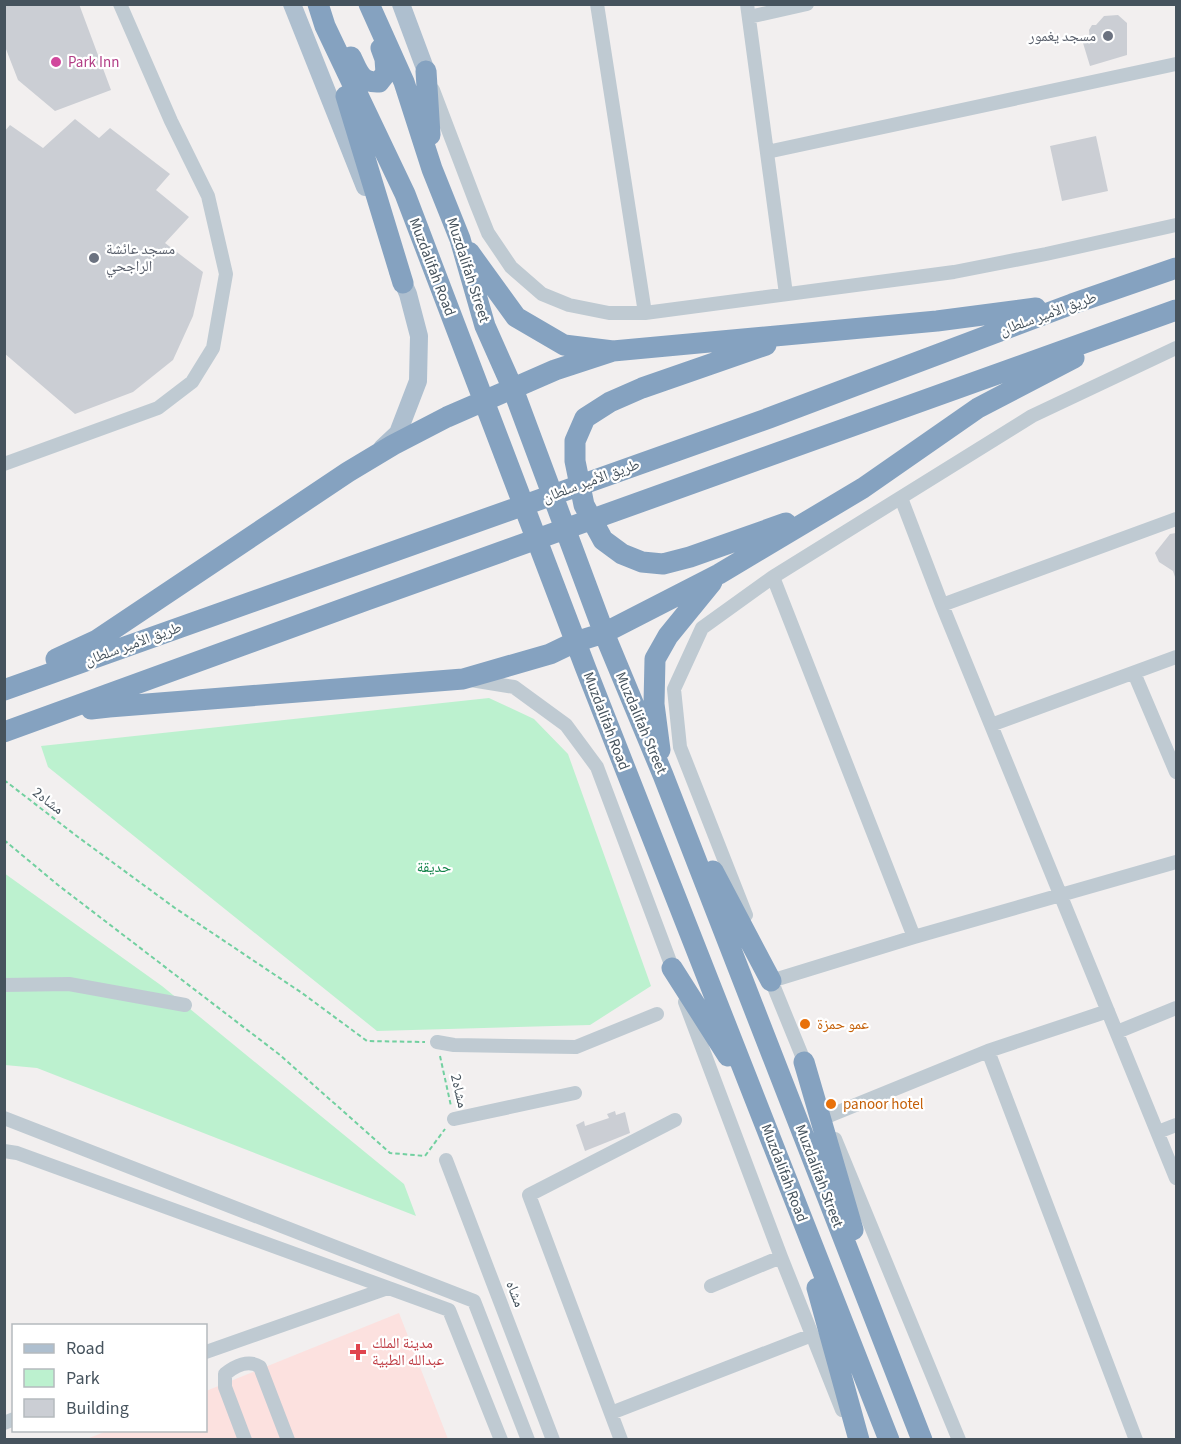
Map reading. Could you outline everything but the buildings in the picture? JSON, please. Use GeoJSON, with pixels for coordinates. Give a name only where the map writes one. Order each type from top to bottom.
{"type":"FeatureCollection","features":[{"type":"Feature","properties":{"kind":"highway","name":"Muzdalifah Road"},"geometry":{"type":"LineString","coordinates":[[318,4],[325,26],[405,194],[575,642],[889,1440]]}},
{"type":"Feature","properties":{"kind":"highway"},"geometry":{"type":"LineString","coordinates":[[327,4],[360,77],[371,82],[379,82],[386,73],[385,59],[364,4]]}},
{"type":"Feature","properties":{"kind":"highway","name":"Muzdalifah Street"},"geometry":{"type":"LineString","coordinates":[[369,4],[404,81],[432,169],[460,239],[485,326],[513,389],[604,633],[663,776],[922,1440]]}},
{"type":"Feature","properties":{"kind":"highway"},"geometry":{"type":"LineString","coordinates":[[325,26],[403,283]]}},
{"type":"Feature","properties":{"kind":"highway"},"geometry":{"type":"LineString","coordinates":[[426,71],[432,169]]}},
{"type":"Feature","properties":{"kind":"highway"},"geometry":{"type":"LineString","coordinates":[[460,239],[516,317],[564,345],[613,351],[937,321],[1072,304]]}},
{"type":"Feature","properties":{"kind":"highway","name":"طريق الأمير سلطان"},"geometry":{"type":"LineString","coordinates":[[4,690],[769,418],[1072,304],[1176,268]]}},
{"type":"Feature","properties":{"kind":"highway"},"geometry":{"type":"LineString","coordinates":[[4,732],[1176,310]]}},
{"type":"Feature","properties":{"kind":"highway"},"geometry":{"type":"LineString","coordinates":[[52,715],[109,707],[463,679],[550,654],[575,642],[604,633],[718,574],[863,488],[978,408],[1143,322]]}},
{"type":"Feature","properties":{"kind":"highway"},"geometry":{"type":"LineString","coordinates":[[800,334],[642,388],[610,402],[585,418],[575,441],[575,461],[584,505],[603,540],[622,554],[642,562],[663,564],[690,557],[832,506]]}},
{"type":"Feature","properties":{"kind":"highway"},"geometry":{"type":"LineString","coordinates":[[4,683],[97,640],[393,444],[447,417],[555,370],[613,351]]}},
{"type":"Feature","properties":{"kind":"highway"},"geometry":{"type":"LineString","coordinates":[[473,376],[486,387],[498,384],[503,367]]}},
{"type":"Feature","properties":{"kind":"highway"},"geometry":{"type":"LineString","coordinates":[[718,574],[668,636],[655,660],[654,704],[663,776],[771,981]]}},
{"type":"Feature","properties":{"kind":"highway"},"geometry":{"type":"LineString","coordinates":[[586,669],[588,648],[600,643],[614,658]]}},
{"type":"Feature","properties":{"kind":"highway"},"geometry":{"type":"LineString","coordinates":[[672,968],[755,1099]]}},
{"type":"Feature","properties":{"kind":"highway"},"geometry":{"type":"LineString","coordinates":[[804,1062],[894,1369]]}},
{"type":"Feature","properties":{"kind":"highway"},"geometry":{"type":"LineString","coordinates":[[770,1136],[808,1255],[852,1439]]}},
{"type":"Feature","properties":{"kind":"main road"},"geometry":{"type":"LineString","coordinates":[[292,4],[408,294],[419,336],[418,381],[398,433],[375,455]]}},
{"type":"Feature","properties":{"kind":"main road"},"geometry":{"type":"LineString","coordinates":[[401,4],[426,71]]}},
{"type":"Feature","properties":{"kind":"street"},"geometry":{"type":"LineString","coordinates":[[4,464],[158,408],[192,382],[213,348],[226,274],[208,196],[171,121],[120,4]]}},
{"type":"Feature","properties":{"kind":"street"},"geometry":{"type":"LineString","coordinates":[[597,4],[645,313]]}},
{"type":"Feature","properties":{"kind":"street"},"geometry":{"type":"LineString","coordinates":[[786,294],[748,11],[807,4]]}},
{"type":"Feature","properties":{"kind":"street"},"geometry":{"type":"LineString","coordinates":[[767,152],[1176,64]]}},
{"type":"Feature","properties":{"kind":"street"},"geometry":{"type":"LineString","coordinates":[[426,71],[488,233],[511,267],[542,294],[569,305],[609,313],[645,313],[954,272],[1046,255],[1176,225]]}},
{"type":"Feature","properties":{"kind":"street"},"geometry":{"type":"LineString","coordinates":[[959,1440],[771,981],[680,747],[674,689],[702,628],[773,577],[1032,416],[1176,348]]}},
{"type":"Feature","properties":{"kind":"street"},"geometry":{"type":"LineString","coordinates":[[901,498],[942,605],[1176,1178]]}},
{"type":"Feature","properties":{"kind":"street"},"geometry":{"type":"LineString","coordinates":[[942,605],[1176,519]]}},
{"type":"Feature","properties":{"kind":"street"},"geometry":{"type":"LineString","coordinates":[[773,577],[914,937]]}},
{"type":"Feature","properties":{"kind":"street"},"geometry":{"type":"LineString","coordinates":[[991,725],[1176,657]]}},
{"type":"Feature","properties":{"kind":"street"},"geometry":{"type":"LineString","coordinates":[[1134,673],[1176,772]]}},
{"type":"Feature","properties":{"kind":"street"},"geometry":{"type":"LineString","coordinates":[[463,679],[514,687],[566,725],[597,767],[781,1257],[852,1439]]}},
{"type":"Feature","properties":{"kind":"street"},"geometry":{"type":"LineString","coordinates":[[771,981],[914,937],[1176,862]]}},
{"type":"Feature","properties":{"kind":"street"},"geometry":{"type":"LineString","coordinates":[[4,985],[69,984],[185,1005]]}},
{"type":"Feature","properties":{"kind":"street"},"geometry":{"type":"LineString","coordinates":[[1117,1032],[1176,1008]]}},
{"type":"Feature","properties":{"kind":"street"},"geometry":{"type":"LineString","coordinates":[[826,1117],[988,1051],[1108,1011]]}},
{"type":"Feature","properties":{"kind":"street"},"geometry":{"type":"LineString","coordinates":[[437,1042],[454,1045],[576,1047],[657,1014]]}},
{"type":"Feature","properties":{"kind":"street"},"geometry":{"type":"LineString","coordinates":[[988,1051],[1136,1440]]}},
{"type":"Feature","properties":{"kind":"street"},"geometry":{"type":"LineString","coordinates":[[454,1119],[575,1093]]}},
{"type":"Feature","properties":{"kind":"street"},"geometry":{"type":"LineString","coordinates":[[4,1118],[474,1301],[528,1440]]}},
{"type":"Feature","properties":{"kind":"street"},"geometry":{"type":"LineString","coordinates":[[621,1440],[529,1195],[675,1120]]}},
{"type":"Feature","properties":{"kind":"street"},"geometry":{"type":"LineString","coordinates":[[1158,1132],[1176,1125]]}},
{"type":"Feature","properties":{"kind":"street"},"geometry":{"type":"LineString","coordinates":[[4,1151],[17,1153],[449,1310],[501,1440]]}},
{"type":"Feature","properties":{"kind":"street","name":"مشاه"},"geometry":{"type":"LineString","coordinates":[[446,1160],[553,1440]]}},
{"type":"Feature","properties":{"kind":"street"},"geometry":{"type":"LineString","coordinates":[[711,1286],[781,1257]]}},
{"type":"Feature","properties":{"kind":"street"},"geometry":{"type":"LineString","coordinates":[[207,1352],[388,1288]]}},
{"type":"Feature","properties":{"kind":"street"},"geometry":{"type":"LineString","coordinates":[[611,1413],[812,1335]]}},
{"type":"Feature","properties":{"kind":"street"},"geometry":{"type":"LineString","coordinates":[[245,1440],[225,1387],[225,1374],[233,1368],[255,1363],[260,1367],[288,1440]]}},
{"type":"Feature","properties":{"kind":"path","name":"مشاه2"},"geometry":{"type":"LineString","coordinates":[[4,780],[175,908],[302,993],[367,1041],[437,1042],[454,1119],[425,1156],[390,1153],[280,1055],[94,914],[4,840]]}},
{"type":"Feature","properties":{"kind":"shaded area","name":"مدينة الملك عبدالله الطبية"},"geometry":{"type":"Polygon","coordinates":[[[399,1313],[448,1439],[84,1440],[104,1432],[207,1432],[207,1391],[399,1313]]]}},
{"type":"Feature","properties":{"kind":"green space","name":"حديقة"},"geometry":{"type":"Polygon","coordinates":[[[489,698],[534,719],[568,754],[651,986],[590,1025],[377,1031],[48,767],[41,746],[489,698]]]}},
{"type":"Feature","properties":{"kind":"green space"},"geometry":{"type":"Polygon","coordinates":[[[4,873],[162,986],[404,1184],[416,1216],[37,1068],[5,1065],[4,873]]]}},
{"type":"Feature","properties":{"kind":"place","name":"مسجد يغمور"},"geometry":{"type":"Point","coordinates":[1108,36]}},
{"type":"Feature","properties":{"kind":"place","name":"Park Inn"},"geometry":{"type":"Point","coordinates":[56,62]}},
{"type":"Feature","properties":{"kind":"place","name":"مسجد عائشة الراجحي"},"geometry":{"type":"Point","coordinates":[94,258]}},
{"type":"Feature","properties":{"kind":"place","name":"عمو حمزة"},"geometry":{"type":"Point","coordinates":[805,1024]}},
{"type":"Feature","properties":{"kind":"place","name":"panoor hotel"},"geometry":{"type":"Point","coordinates":[831,1104]}},
{"type":"Feature","properties":{"kind":"place","name":"مدينة الملك عبدالله الطبية"},"geometry":{"type":"Point","coordinates":[358,1352]}}]}
